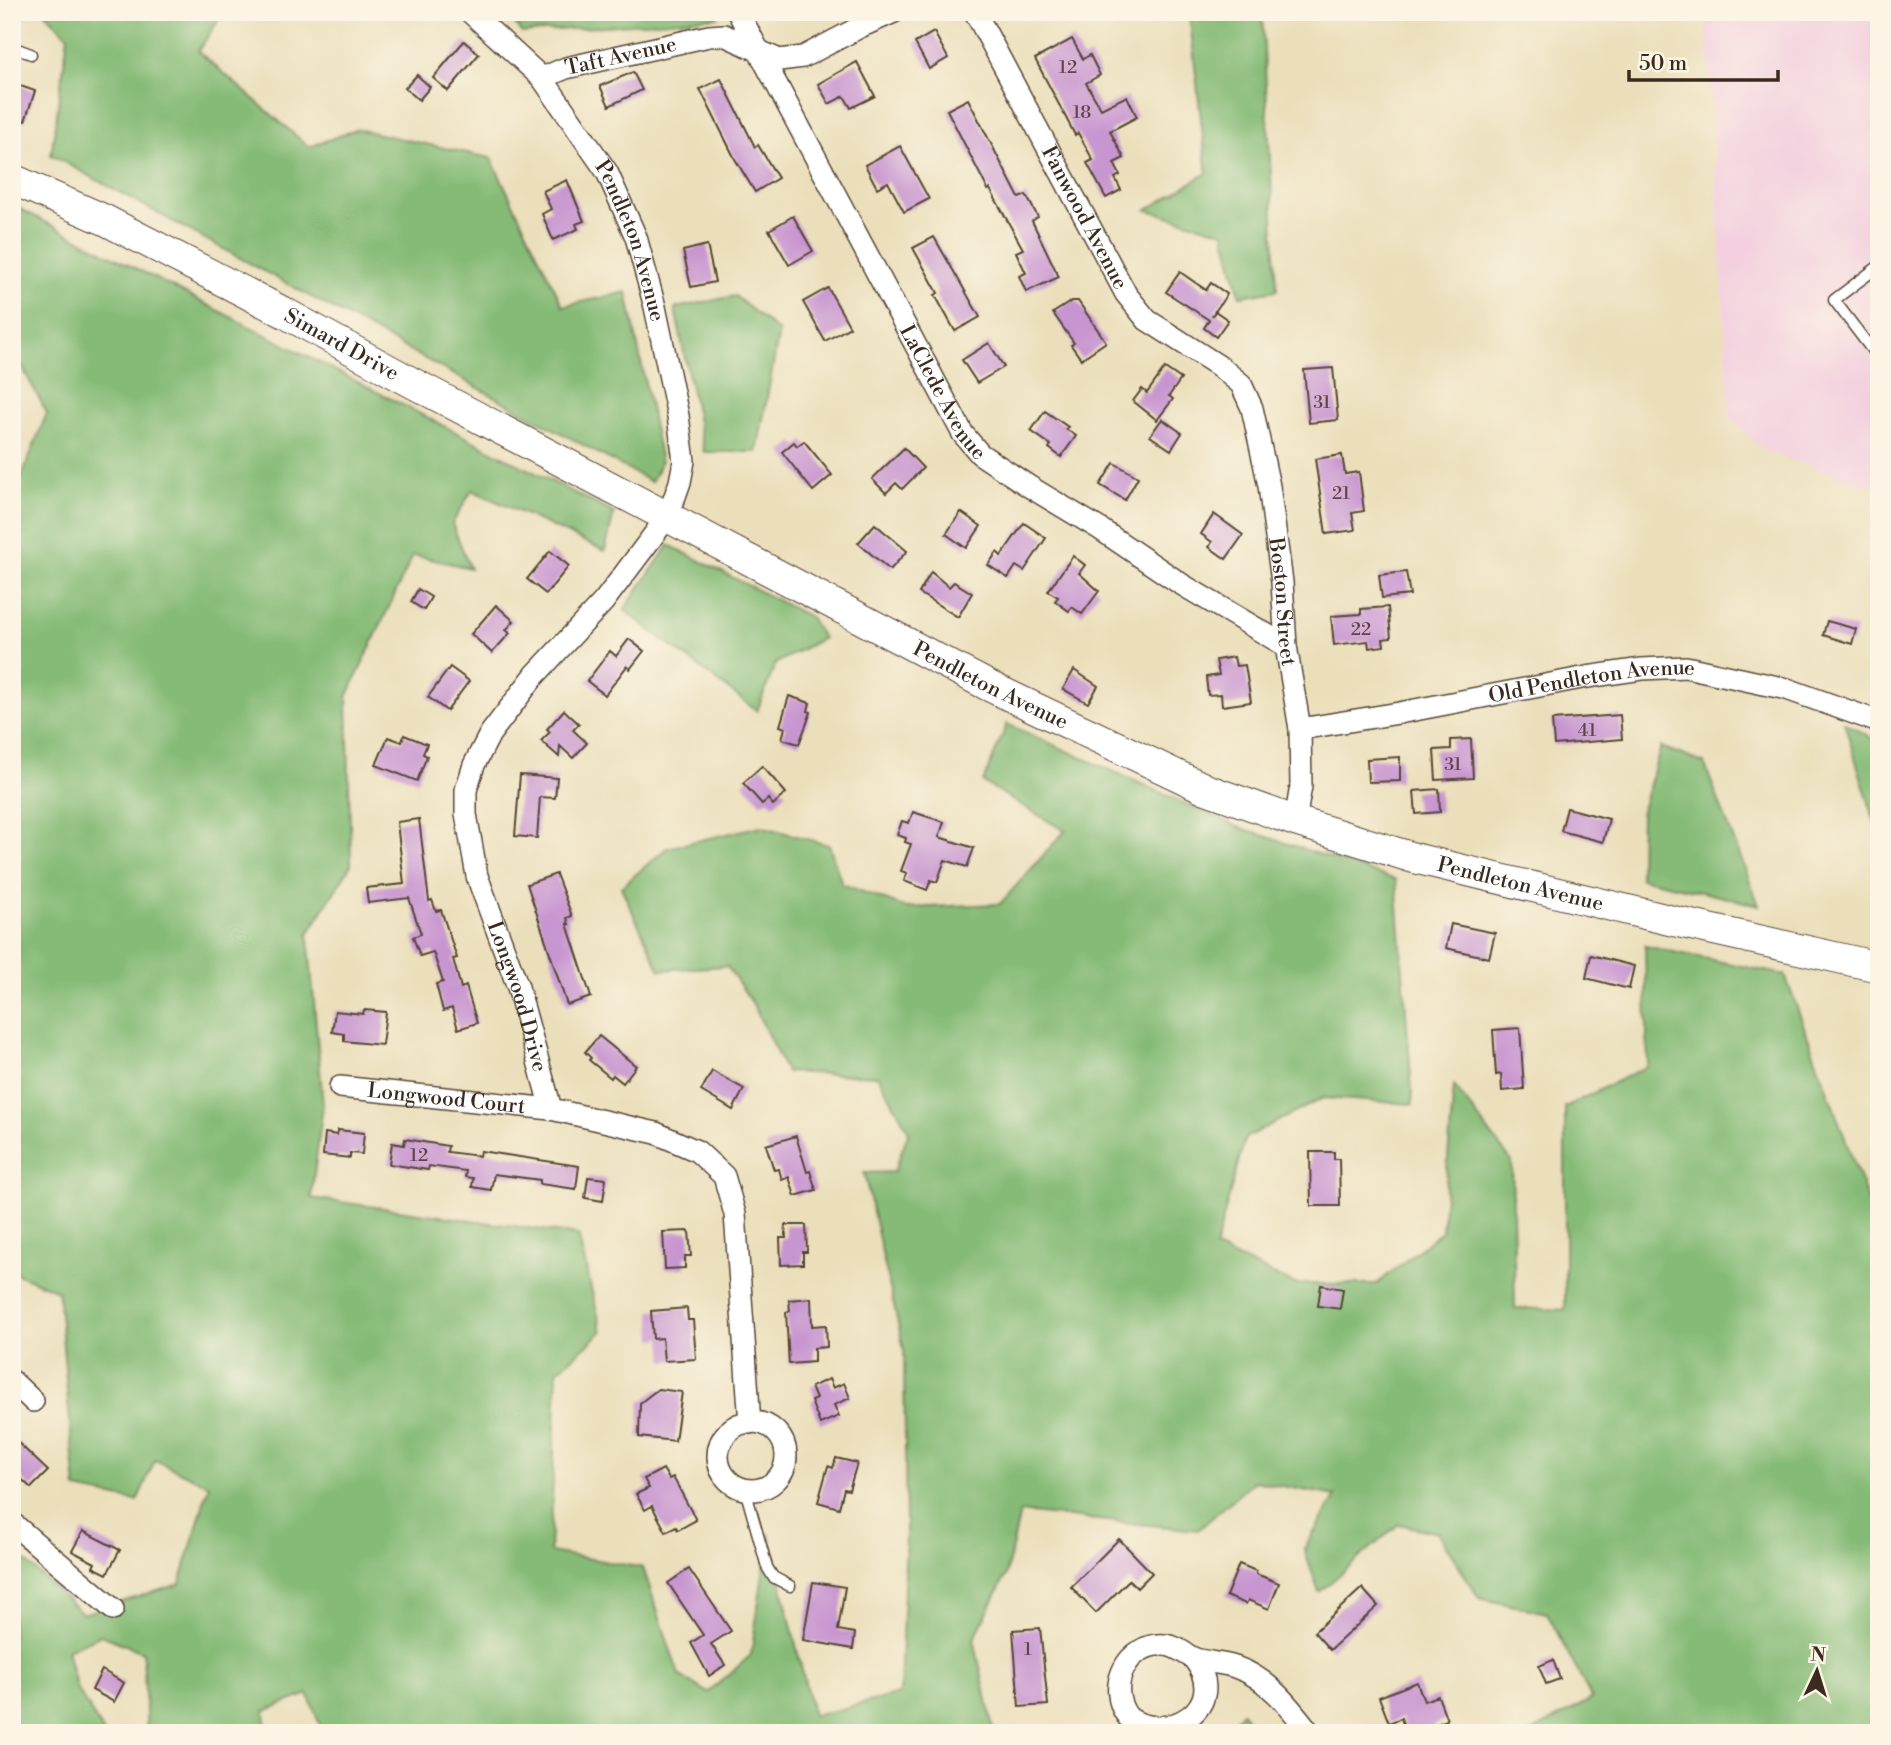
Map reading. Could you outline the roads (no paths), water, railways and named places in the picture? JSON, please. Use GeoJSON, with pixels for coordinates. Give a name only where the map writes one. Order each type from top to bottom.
{"type":"FeatureCollection","features":[{"type":"Feature","properties":{"kind":"street","name":"Pendleton Avenue"},"geometry":{"type":"LineString","coordinates":[[470,12],[542,78],[607,172],[636,237],[655,307],[678,416],[684,461],[668,516],[989,686],[1206,789],[1295,821],[1414,858],[1656,917],[1879,967]]}},
{"type":"Feature","properties":{"kind":"street","name":"LaClede Avenue"},"geometry":{"type":"LineString","coordinates":[[738,12],[963,434],[980,454],[1181,583],[1286,646]]}},
{"type":"Feature","properties":{"kind":"street","name":"Taft Avenue"},"geometry":{"type":"LineString","coordinates":[[542,78],[566,68],[709,36],[724,36],[740,41],[759,53],[779,60],[803,57],[894,12]]}},
{"type":"Feature","properties":{"kind":"street","name":"Fanwood Avenue"},"geometry":{"type":"LineString","coordinates":[[975,12],[1126,294],[1147,320],[1219,366],[1241,384]]}},
{"type":"Feature","properties":{"kind":"street","name":"Simard Drive"},"geometry":{"type":"LineString","coordinates":[[12,178],[105,220],[668,516]]}},
{"type":"Feature","properties":{"kind":"street","name":"Boston Street"},"geometry":{"type":"LineString","coordinates":[[1241,384],[1252,408],[1269,486],[1282,582],[1286,646],[1300,729],[1301,786],[1295,821]]}},
{"type":"Feature","properties":{"kind":"street","name":"Longwood Drive"},"geometry":{"type":"LineString","coordinates":[[551,1109],[518,987],[477,876],[466,814],[467,790],[474,765],[490,734],[535,675],[604,601],[668,516]]}},
{"type":"Feature","properties":{"kind":"street","name":"Old Pendleton Avenue"},"geometry":{"type":"LineString","coordinates":[[1300,729],[1587,677],[1642,669],[1686,667],[1787,689],[1879,722]]}},
{"type":"Feature","properties":{"kind":"street","name":"Longwood Court"},"geometry":{"type":"LineString","coordinates":[[340,1087],[551,1109]]}},
{"type":"Feature","properties":{"kind":"street"},"geometry":{"type":"LineString","coordinates":[[551,1109],[656,1133],[697,1152],[724,1176],[735,1214],[750,1423]]}},
{"type":"Feature","properties":{"kind":"street"},"geometry":{"type":"LineString","coordinates":[[12,1381],[33,1401]]}},
{"type":"Feature","properties":{"kind":"street"},"geometry":{"type":"LineString","coordinates":[[750,1423],[772,1429],[780,1437],[786,1460],[783,1471],[776,1480],[756,1490],[745,1489],[727,1479],[718,1460],[719,1449],[730,1431],[750,1423]]}},
{"type":"Feature","properties":{"kind":"street"},"geometry":{"type":"LineString","coordinates":[[12,1523],[113,1609]]}},
{"type":"Feature","properties":{"kind":"street"},"geometry":{"type":"LineString","coordinates":[[1194,1659],[1202,1672],[1206,1693],[1202,1707],[1193,1719],[1182,1728],[1160,1733],[1146,1730],[1128,1716],[1120,1702],[1118,1687],[1122,1672],[1130,1658],[1143,1649],[1159,1645],[1182,1650],[1194,1659],[1239,1668],[1258,1678],[1280,1697],[1310,1733]]}},
{"type":"Feature","properties":{"kind":"lane"},"geometry":{"type":"LineString","coordinates":[[12,47],[32,54]]}},
{"type":"Feature","properties":{"kind":"lane"},"geometry":{"type":"LineString","coordinates":[[1879,266],[1833,300],[1879,359]]}},
{"type":"Feature","properties":{"kind":"lane"},"geometry":{"type":"LineString","coordinates":[[745,1489],[767,1567],[773,1577],[790,1586]]}}]}
